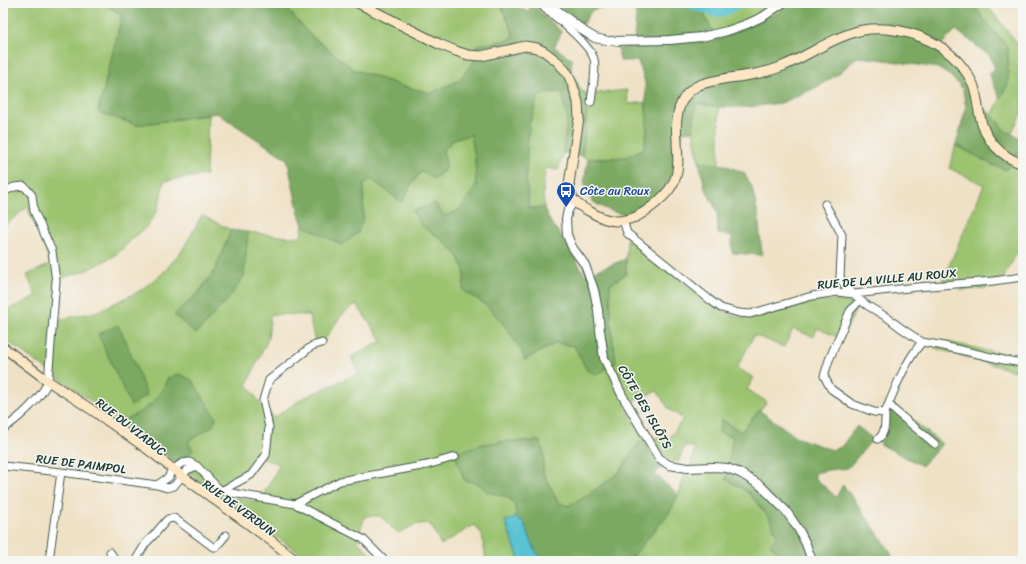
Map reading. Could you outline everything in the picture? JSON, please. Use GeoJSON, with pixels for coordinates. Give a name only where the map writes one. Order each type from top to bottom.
{"type":"FeatureCollection","features":[{"type":"Feature","properties":{"kind":"main road"},"geometry":{"type":"LineString","coordinates":[[358,3],[439,44],[468,55],[481,56],[525,46],[537,48],[558,62],[568,74],[578,102],[578,118],[569,184],[570,194],[574,201],[589,211],[615,221],[635,217],[649,209],[671,188],[675,179],[678,163],[676,138],[678,111],[682,100],[689,91],[710,81],[757,74],[782,66],[830,42],[863,30],[880,29],[905,32],[927,39],[953,55],[966,72],[973,85],[984,130],[991,141],[999,151],[1008,158],[1023,164]]}},
{"type":"Feature","properties":{"kind":"main road"},"geometry":{"type":"LineString","coordinates":[[3,348],[48,381]]}},
{"type":"Feature","properties":{"kind":"main road","name":"RUE DU VIADUC"},"geometry":{"type":"LineString","coordinates":[[48,381],[146,448],[172,471]]}},
{"type":"Feature","properties":{"kind":"main road","name":"RUE DE VERDUN"},"geometry":{"type":"LineString","coordinates":[[172,471],[272,546],[296,561]]}},
{"type":"Feature","properties":{"kind":"street"},"geometry":{"type":"LineString","coordinates":[[540,3],[590,50],[594,59],[595,67],[591,102]]}},
{"type":"Feature","properties":{"kind":"street"},"geometry":{"type":"LineString","coordinates":[[548,3],[585,32],[595,38],[608,41],[670,40],[727,31],[764,16],[783,3]]}},
{"type":"Feature","properties":{"kind":"street"},"geometry":{"type":"LineString","coordinates":[[3,192],[14,187],[24,186],[32,195],[34,211],[52,251],[56,281],[47,384],[36,400],[22,415],[3,429]]}},
{"type":"Feature","properties":{"kind":"street","name":"CÔTE DES ISLÔTS"},"geometry":{"type":"LineString","coordinates":[[574,201],[568,210],[566,219],[567,235],[572,247],[585,265],[594,290],[604,358],[622,395],[659,458],[669,465],[688,468],[727,468],[740,473],[760,485],[786,510],[806,544],[812,561]]}},
{"type":"Feature","properties":{"kind":"street"},"geometry":{"type":"LineString","coordinates":[[825,204],[842,235],[840,277],[845,286],[860,300],[922,342],[1023,363]]}},
{"type":"Feature","properties":{"kind":"street","name":"RUE DE LA VILLE AU ROUX"},"geometry":{"type":"LineString","coordinates":[[623,220],[627,233],[710,300],[721,308],[739,313],[750,314],[812,296],[838,292],[854,294],[992,281],[1023,276]]}},
{"type":"Feature","properties":{"kind":"street"},"geometry":{"type":"LineString","coordinates":[[860,300],[850,311],[829,360],[824,376],[831,389],[852,404],[874,412],[885,413]]}},
{"type":"Feature","properties":{"kind":"street"},"geometry":{"type":"LineString","coordinates":[[878,440],[883,436],[885,413],[906,365],[922,342]]}},
{"type":"Feature","properties":{"kind":"street"},"geometry":{"type":"LineString","coordinates":[[221,491],[251,475],[266,455],[269,427],[263,400],[270,380],[312,346],[322,343]]}},
{"type":"Feature","properties":{"kind":"street"},"geometry":{"type":"LineString","coordinates":[[889,404],[895,411],[935,444]]}},
{"type":"Feature","properties":{"kind":"street"},"geometry":{"type":"LineString","coordinates":[[295,504],[340,481],[427,465],[455,458]]}},
{"type":"Feature","properties":{"kind":"street"},"geometry":{"type":"LineString","coordinates":[[157,485],[169,477],[172,471],[182,463],[189,462],[196,466],[221,491],[295,504],[363,539],[385,561]]}},
{"type":"Feature","properties":{"kind":"street","name":"RUE DE PAIMPOL"},"geometry":{"type":"LineString","coordinates":[[3,466],[61,472],[157,485],[167,488],[174,486],[187,470],[196,466]]}},
{"type":"Feature","properties":{"kind":"street"},"geometry":{"type":"LineString","coordinates":[[49,561],[61,472]]}},
{"type":"Feature","properties":{"kind":"street"},"geometry":{"type":"LineString","coordinates":[[139,560],[146,543],[168,519],[174,518],[214,547],[226,535]]}},
{"type":"Feature","properties":{"kind":"street"},"geometry":{"type":"LineString","coordinates":[[110,552],[116,561]]}},
{"type":"Feature","properties":{"kind":"green space"},"geometry":{"type":"Polygon","coordinates":[[[3,3],[103,3],[122,16],[98,111],[137,125],[208,115],[206,175],[164,181],[158,209],[148,225],[114,256],[85,271],[61,278],[57,320],[96,312],[138,292],[162,274],[183,249],[202,215],[231,230],[215,270],[199,292],[174,315],[244,276],[248,232],[288,237],[301,236],[303,225],[342,245],[363,219],[364,184],[371,179],[402,202],[412,183],[422,171],[447,168],[443,150],[456,138],[471,135],[475,158],[476,186],[464,204],[456,212],[422,226],[453,250],[462,263],[464,271],[463,290],[479,300],[500,319],[512,335],[525,359],[556,343],[574,346],[587,370],[616,363],[611,324],[610,284],[626,274],[627,237],[712,306],[734,316],[751,319],[818,301],[838,300],[858,305],[842,339],[817,328],[814,337],[793,329],[784,347],[754,335],[737,368],[754,378],[747,389],[767,402],[741,432],[721,419],[733,437],[726,479],[748,492],[770,519],[788,561],[629,561],[669,513],[678,495],[686,473],[689,474],[695,448],[685,445],[678,462],[669,459],[652,439],[660,437],[666,443],[683,419],[669,409],[657,391],[624,404],[643,439],[632,452],[620,472],[582,499],[567,506],[558,502],[543,472],[544,453],[540,441],[510,441],[483,444],[464,480],[479,484],[487,492],[508,496],[515,506],[516,518],[505,521],[520,561],[486,561],[482,534],[474,525],[441,545],[431,525],[426,523],[415,525],[398,533],[380,516],[365,516],[357,541],[379,561],[310,561],[225,499],[239,498],[259,502],[280,464],[259,458],[247,474],[216,492],[176,463],[188,441],[212,427],[168,378],[160,393],[151,404],[120,422],[3,338],[3,312],[36,296],[27,275],[51,264],[27,207],[3,227],[3,3]],[[356,304],[344,313],[325,339],[315,342],[309,315],[272,314],[268,339],[247,384],[260,403],[274,418],[303,398],[359,373],[351,357],[382,341],[356,304]]]}},
{"type":"Feature","properties":{"kind":"green space"},"geometry":{"type":"Polygon","coordinates":[[[103,3],[291,3],[287,4],[289,11],[309,34],[353,69],[402,86],[430,93],[458,81],[473,63],[476,46],[511,39],[513,32],[500,3],[512,3],[528,12],[532,4],[562,32],[554,47],[572,59],[571,72],[582,91],[589,94],[582,156],[563,153],[567,119],[562,92],[547,92],[538,97],[529,125],[526,180],[529,208],[544,208],[551,223],[562,237],[585,275],[626,259],[626,274],[610,284],[611,324],[616,362],[597,375],[587,370],[574,346],[556,343],[525,360],[517,343],[500,319],[479,300],[463,290],[465,272],[458,256],[440,238],[422,226],[412,211],[435,203],[444,216],[456,212],[464,204],[476,186],[475,158],[471,135],[456,138],[443,150],[447,168],[434,179],[422,171],[412,183],[402,203],[371,179],[364,184],[363,219],[357,234],[342,245],[303,225],[299,214],[287,159],[217,113],[137,125],[98,112],[122,16],[103,3]]]}},
{"type":"Feature","properties":{"kind":"green space"},"geometry":{"type":"Polygon","coordinates":[[[500,3],[513,33],[511,39],[476,46],[473,63],[458,81],[430,93],[402,86],[353,69],[309,34],[289,11],[287,4],[500,3]]]}},
{"type":"Feature","properties":{"kind":"green space"},"geometry":{"type":"Polygon","coordinates":[[[553,3],[704,3],[707,4],[705,18],[718,40],[779,13],[792,3],[972,3],[989,26],[1008,47],[1008,84],[1000,99],[989,73],[995,69],[990,56],[956,30],[938,48],[954,62],[964,76],[975,103],[992,115],[1005,131],[1023,139],[1023,146],[1006,170],[993,165],[956,145],[966,108],[963,89],[949,75],[938,68],[857,57],[838,74],[817,87],[781,103],[748,107],[719,107],[696,103],[693,131],[683,132],[674,167],[663,191],[652,202],[634,212],[624,214],[613,212],[596,204],[589,198],[585,189],[585,178],[588,159],[627,157],[644,148],[647,129],[645,82],[638,61],[620,61],[618,49],[634,45],[636,11],[606,7],[592,10],[583,24],[553,3]]]}},
{"type":"Feature","properties":{"kind":"green space"},"geometry":{"type":"Polygon","coordinates":[[[704,3],[792,3],[779,13],[718,40],[705,18],[707,4],[704,3]]]}},
{"type":"Feature","properties":{"kind":"green space"},"geometry":{"type":"Polygon","coordinates":[[[972,3],[985,3],[1023,50],[1023,111],[1011,134],[1005,131],[992,115],[1008,84],[1008,47],[989,26],[972,3]]]}},
{"type":"Feature","properties":{"kind":"green space"},"geometry":{"type":"Polygon","coordinates":[[[627,90],[628,104],[646,102],[647,129],[644,148],[627,157],[588,159],[582,156],[589,94],[627,90]]]}},
{"type":"Feature","properties":{"kind":"green space"},"geometry":{"type":"Polygon","coordinates":[[[547,92],[562,92],[567,119],[563,153],[558,170],[546,168],[543,185],[544,208],[529,208],[526,180],[529,125],[538,97],[547,92]]]}},
{"type":"Feature","properties":{"kind":"green space"},"geometry":{"type":"Polygon","coordinates":[[[696,103],[719,107],[719,165],[699,162],[693,131],[696,103]]]}},
{"type":"Feature","properties":{"kind":"green space"},"geometry":{"type":"Polygon","coordinates":[[[956,145],[993,165],[1006,170],[1023,146],[1023,246],[1018,251],[999,287],[960,290],[963,283],[942,282],[984,185],[949,168],[956,145]]]}},
{"type":"Feature","properties":{"kind":"green space"},"geometry":{"type":"Polygon","coordinates":[[[699,162],[725,165],[744,173],[752,187],[758,215],[762,255],[732,253],[732,236],[718,234],[717,211],[705,188],[699,162]]]}},
{"type":"Feature","properties":{"kind":"green space"},"geometry":{"type":"Polygon","coordinates":[[[231,230],[248,232],[244,276],[230,297],[196,334],[174,315],[199,292],[215,270],[231,230]]]}},
{"type":"Feature","properties":{"kind":"green space"},"geometry":{"type":"Polygon","coordinates":[[[118,325],[126,341],[147,395],[131,406],[98,334],[118,325]]]}},
{"type":"Feature","properties":{"kind":"green space"},"geometry":{"type":"Polygon","coordinates":[[[939,340],[1023,357],[1023,372],[1011,370],[935,348],[939,340]]]}},
{"type":"Feature","properties":{"kind":"green space"},"geometry":{"type":"Polygon","coordinates":[[[179,374],[192,380],[216,418],[212,427],[188,441],[193,451],[176,463],[120,422],[146,408],[162,391],[168,378],[179,374]]]}},
{"type":"Feature","properties":{"kind":"green space"},"geometry":{"type":"Polygon","coordinates":[[[888,400],[942,444],[922,466],[880,444],[889,426],[889,412],[882,410],[888,400]]]}},
{"type":"Feature","properties":{"kind":"green space"},"geometry":{"type":"Polygon","coordinates":[[[759,410],[798,438],[832,450],[841,447],[857,426],[873,439],[848,468],[815,473],[815,478],[836,497],[843,485],[890,551],[894,561],[788,561],[770,545],[777,536],[770,519],[748,492],[726,479],[733,437],[719,433],[721,419],[741,432],[759,410]]]}},
{"type":"Feature","properties":{"kind":"green space"},"geometry":{"type":"Polygon","coordinates":[[[643,439],[661,468],[655,474],[678,495],[669,513],[629,561],[544,561],[535,550],[523,521],[516,518],[515,506],[508,497],[487,492],[479,484],[464,480],[454,453],[482,444],[510,441],[540,441],[544,453],[543,472],[558,502],[567,506],[582,499],[620,472],[632,452],[643,439]]]}},
{"type":"Feature","properties":{"kind":"water"},"geometry":{"type":"Polygon","coordinates":[[[516,518],[523,521],[535,550],[544,561],[520,561],[505,521],[516,518]]]}},
{"type":"Feature","properties":{"kind":"waterway"},"geometry":{"type":"LineString","coordinates":[[688,3],[716,12],[722,12],[739,3]]}},
{"type":"Feature","properties":{"kind":"place","name":"Côte au Roux"},"geometry":{"type":"Point","coordinates":[566,208]}}]}
